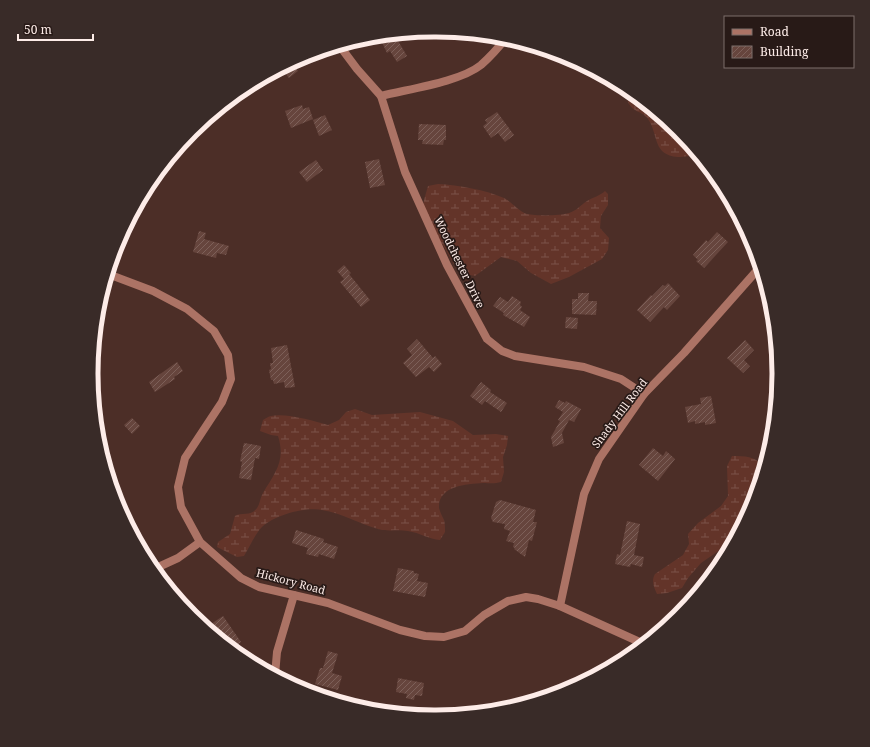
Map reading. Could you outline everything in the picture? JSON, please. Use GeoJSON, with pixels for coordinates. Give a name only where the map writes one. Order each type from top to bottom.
{"type":"FeatureCollection","features":[{"type":"Feature","properties":{"kind":"street"},"geometry":{"type":"LineString","coordinates":[[381,96],[460,76],[480,65],[502,43]]}},
{"type":"Feature","properties":{"kind":"street","name":"Woodchester Drive"},"geometry":{"type":"LineString","coordinates":[[342,50],[356,69],[381,96],[405,172],[446,265],[487,339],[502,351],[515,356],[584,367],[621,379],[644,394]]}},
{"type":"Feature","properties":{"kind":"street","name":"Shady Hill Road"},"geometry":{"type":"LineString","coordinates":[[560,606],[584,494],[599,459],[644,394],[756,272]]}},
{"type":"Feature","properties":{"kind":"street","name":"Hickory Road"},"geometry":{"type":"LineString","coordinates":[[113,276],[153,291],[187,309],[214,331],[228,355],[231,379],[222,402],[185,458],[178,487],[181,508],[200,542],[241,578],[259,586],[328,603],[400,630],[425,636],[444,637],[465,631],[484,615],[508,601],[526,597],[538,598],[560,606],[638,641]]}},
{"type":"Feature","properties":{"kind":"street"},"geometry":{"type":"LineString","coordinates":[[160,566],[178,558],[200,542]]}},
{"type":"Feature","properties":{"kind":"street"},"geometry":{"type":"LineString","coordinates":[[275,669],[277,652],[294,595]]}},
{"type":"Feature","properties":{"kind":"green space"},"geometry":{"type":"Polygon","coordinates":[[[629,99],[657,121],[691,155],[678,157],[664,152],[657,143],[651,125],[646,116],[635,110],[628,102],[629,99]]]}},
{"type":"Feature","properties":{"kind":"green space"},"geometry":{"type":"Polygon","coordinates":[[[438,184],[454,185],[480,190],[504,198],[524,213],[531,215],[560,215],[572,212],[587,201],[605,191],[608,194],[608,205],[601,216],[600,228],[609,238],[608,250],[602,259],[569,277],[551,284],[531,273],[517,261],[501,257],[475,276],[461,273],[455,266],[443,245],[431,232],[422,214],[428,186],[438,184]]]}},
{"type":"Feature","properties":{"kind":"green space"},"geometry":{"type":"Polygon","coordinates":[[[355,409],[372,415],[420,412],[453,421],[473,435],[496,434],[508,436],[503,457],[504,472],[501,482],[476,483],[461,486],[448,491],[443,495],[439,508],[445,524],[445,532],[440,540],[408,531],[378,529],[329,511],[315,509],[290,513],[274,519],[262,527],[257,533],[244,556],[237,557],[217,547],[218,542],[230,534],[235,516],[255,511],[278,466],[281,453],[278,436],[260,431],[263,420],[270,416],[277,415],[300,418],[328,425],[339,420],[346,412],[355,409]]]}},
{"type":"Feature","properties":{"kind":"green space"},"geometry":{"type":"Polygon","coordinates":[[[732,456],[749,457],[760,463],[754,482],[737,522],[722,549],[701,563],[688,578],[682,588],[667,593],[657,594],[653,582],[655,574],[683,555],[689,544],[688,534],[698,523],[721,506],[728,496],[727,466],[732,456]]]}},
{"type":"Feature","properties":{"kind":"building"},"geometry":{"type":"Polygon","coordinates":[[[397,39],[407,56],[397,62],[390,51],[387,53],[381,41],[397,39]]]}},
{"type":"Feature","properties":{"kind":"building"},"geometry":{"type":"Polygon","coordinates":[[[296,68],[298,71],[289,78],[285,73],[296,68]]]}},
{"type":"Feature","properties":{"kind":"building"},"geometry":{"type":"Polygon","coordinates":[[[302,105],[303,109],[309,107],[313,119],[291,128],[285,111],[302,105]]]}},
{"type":"Feature","properties":{"kind":"building"},"geometry":{"type":"Polygon","coordinates":[[[497,112],[514,135],[505,142],[498,133],[491,138],[483,126],[487,123],[485,120],[497,112]]]}},
{"type":"Feature","properties":{"kind":"building"},"geometry":{"type":"Polygon","coordinates":[[[325,115],[332,130],[319,136],[313,120],[325,115]]]}},
{"type":"Feature","properties":{"kind":"building"},"geometry":{"type":"Polygon","coordinates":[[[419,124],[446,125],[446,140],[444,140],[443,145],[422,144],[423,140],[418,140],[419,124]]]}},
{"type":"Feature","properties":{"kind":"building"},"geometry":{"type":"Polygon","coordinates":[[[379,159],[385,185],[370,188],[365,162],[379,159]]]}},
{"type":"Feature","properties":{"kind":"building"},"geometry":{"type":"Polygon","coordinates":[[[316,160],[323,170],[307,182],[299,172],[316,160]]]}},
{"type":"Feature","properties":{"kind":"building"},"geometry":{"type":"Polygon","coordinates":[[[199,231],[206,233],[204,239],[229,246],[226,255],[217,253],[216,258],[193,252],[199,231]]]}},
{"type":"Feature","properties":{"kind":"building"},"geometry":{"type":"Polygon","coordinates":[[[717,232],[728,242],[704,268],[696,261],[698,260],[693,255],[706,240],[708,242],[717,232]]]}},
{"type":"Feature","properties":{"kind":"building"},"geometry":{"type":"Polygon","coordinates":[[[344,265],[351,273],[349,274],[370,300],[361,307],[340,282],[344,279],[337,271],[344,265]]]}},
{"type":"Feature","properties":{"kind":"building"},"geometry":{"type":"Polygon","coordinates":[[[668,283],[680,296],[667,310],[664,307],[650,322],[637,310],[651,295],[652,296],[663,285],[665,286],[668,283]]]}},
{"type":"Feature","properties":{"kind":"building"},"geometry":{"type":"Polygon","coordinates":[[[578,293],[589,293],[588,301],[597,301],[596,315],[572,314],[572,299],[578,299],[578,293]]]}},
{"type":"Feature","properties":{"kind":"building"},"geometry":{"type":"Polygon","coordinates":[[[512,296],[521,302],[520,305],[522,307],[520,310],[530,317],[524,327],[503,315],[504,313],[493,306],[500,297],[508,302],[512,296]]]}},
{"type":"Feature","properties":{"kind":"building"},"geometry":{"type":"Polygon","coordinates":[[[566,317],[578,318],[577,329],[565,328],[566,317]]]}},
{"type":"Feature","properties":{"kind":"building"},"geometry":{"type":"Polygon","coordinates":[[[417,339],[433,358],[435,356],[442,364],[434,372],[429,367],[416,377],[403,363],[412,355],[407,349],[417,339]]]}},
{"type":"Feature","properties":{"kind":"building"},"geometry":{"type":"Polygon","coordinates":[[[745,340],[754,350],[744,360],[750,366],[743,373],[727,358],[745,340]]]}},
{"type":"Feature","properties":{"kind":"building"},"geometry":{"type":"Polygon","coordinates":[[[287,345],[295,387],[285,388],[284,382],[274,384],[273,380],[271,380],[269,370],[271,369],[270,363],[273,363],[271,348],[287,345]]]}},
{"type":"Feature","properties":{"kind":"building"},"geometry":{"type":"Polygon","coordinates":[[[177,362],[183,371],[174,377],[175,379],[155,392],[149,382],[177,362]]]}},
{"type":"Feature","properties":{"kind":"building"},"geometry":{"type":"Polygon","coordinates":[[[481,382],[491,390],[490,392],[507,403],[501,412],[485,401],[482,405],[470,396],[481,382]]]}},
{"type":"Feature","properties":{"kind":"building"},"geometry":{"type":"Polygon","coordinates":[[[711,396],[716,423],[705,425],[705,422],[695,424],[695,421],[688,423],[685,407],[701,404],[700,398],[711,396]]]}},
{"type":"Feature","properties":{"kind":"building"},"geometry":{"type":"Polygon","coordinates":[[[559,400],[565,403],[566,401],[581,409],[574,422],[569,420],[562,433],[564,443],[553,447],[551,437],[563,412],[555,407],[559,400]]]}},
{"type":"Feature","properties":{"kind":"building"},"geometry":{"type":"Polygon","coordinates":[[[132,418],[140,426],[132,434],[124,425],[132,418]]]}},
{"type":"Feature","properties":{"kind":"building"},"geometry":{"type":"Polygon","coordinates":[[[244,443],[261,446],[259,459],[255,458],[251,480],[239,478],[242,462],[240,461],[244,443]]]}},
{"type":"Feature","properties":{"kind":"building"},"geometry":{"type":"Polygon","coordinates":[[[653,448],[663,456],[666,451],[675,459],[658,481],[639,465],[653,448]]]}},
{"type":"Feature","properties":{"kind":"building"},"geometry":{"type":"Polygon","coordinates":[[[500,500],[536,510],[533,522],[537,522],[532,541],[529,540],[525,557],[514,549],[514,543],[506,541],[510,531],[504,529],[505,524],[493,522],[491,518],[496,502],[500,500]]]}},
{"type":"Feature","properties":{"kind":"building"},"geometry":{"type":"Polygon","coordinates":[[[627,521],[640,524],[634,555],[644,557],[642,567],[631,564],[630,567],[615,564],[617,554],[620,555],[627,521]]]}},
{"type":"Feature","properties":{"kind":"building"},"geometry":{"type":"Polygon","coordinates":[[[296,530],[324,539],[323,542],[338,547],[334,559],[319,554],[318,557],[306,554],[308,548],[292,543],[296,530]]]}},
{"type":"Feature","properties":{"kind":"building"},"geometry":{"type":"Polygon","coordinates":[[[398,568],[414,571],[414,573],[419,574],[417,581],[428,583],[425,597],[393,591],[398,568]]]}},
{"type":"Feature","properties":{"kind":"building"},"geometry":{"type":"Polygon","coordinates":[[[223,616],[241,642],[237,645],[211,624],[223,616]]]}},
{"type":"Feature","properties":{"kind":"building"},"geometry":{"type":"Polygon","coordinates":[[[328,651],[338,654],[332,673],[342,676],[338,690],[315,684],[320,668],[323,668],[328,651]]]}},
{"type":"Feature","properties":{"kind":"building"},"geometry":{"type":"Polygon","coordinates":[[[398,678],[424,683],[422,696],[415,695],[414,700],[406,698],[407,694],[396,692],[398,678]]]}}]}
